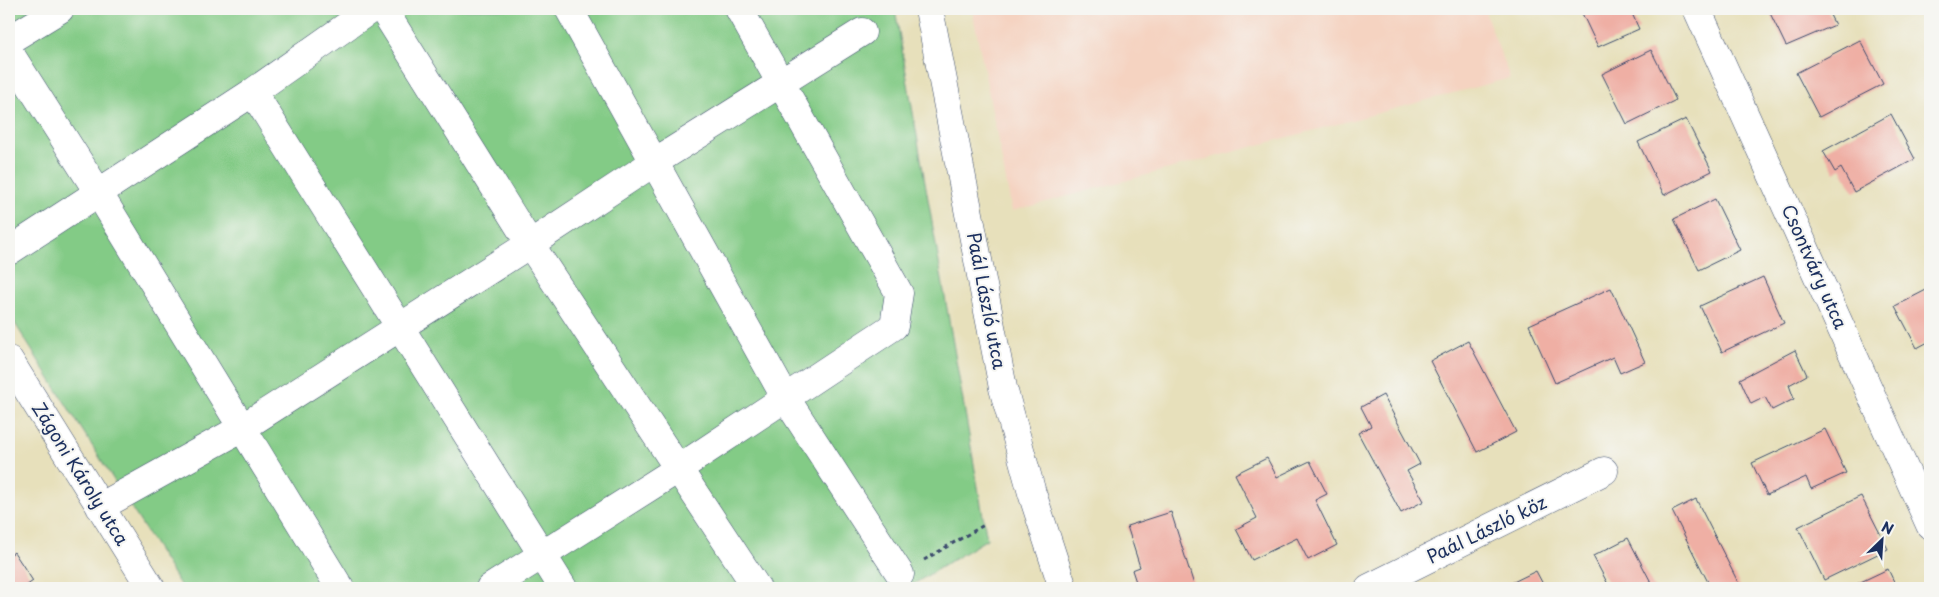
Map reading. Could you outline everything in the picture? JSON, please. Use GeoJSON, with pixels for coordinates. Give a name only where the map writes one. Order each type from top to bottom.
{"type":"FeatureCollection","features":[{"type":"Feature","properties":{"kind":"street"},"geometry":{"type":"LineString","coordinates":[[9,40],[60,9]]}},
{"type":"Feature","properties":{"kind":"street"},"geometry":{"type":"LineString","coordinates":[[9,251],[253,92],[371,9]]}},
{"type":"Feature","properties":{"kind":"street"},"geometry":{"type":"LineString","coordinates":[[383,9],[530,244],[757,588]]}},
{"type":"Feature","properties":{"kind":"street"},"geometry":{"type":"LineString","coordinates":[[569,9],[653,163],[785,397],[900,574]]}},
{"type":"Feature","properties":{"kind":"street"},"geometry":{"type":"LineString","coordinates":[[490,588],[678,469],[894,326],[900,293],[740,9]]}},
{"type":"Feature","properties":{"kind":"street","name":"Paál László utca"},"geometry":{"type":"LineString","coordinates":[[929,9],[1003,388],[1032,493],[1063,588]]}},
{"type":"Feature","properties":{"kind":"street","name":"Csontváry utca"},"geometry":{"type":"LineString","coordinates":[[1697,9],[1930,525]]}},
{"type":"Feature","properties":{"kind":"street"},"geometry":{"type":"LineString","coordinates":[[100,506],[242,428],[781,81],[862,32]]}},
{"type":"Feature","properties":{"kind":"street"},"geometry":{"type":"LineString","coordinates":[[9,52],[98,192],[340,588]]}},
{"type":"Feature","properties":{"kind":"street"},"geometry":{"type":"LineString","coordinates":[[253,92],[563,588]]}},
{"type":"Feature","properties":{"kind":"street","name":"Zágoni Károly utca"},"geometry":{"type":"LineString","coordinates":[[9,360],[151,588]]}},
{"type":"Feature","properties":{"kind":"street","name":"Paál László köz"},"geometry":{"type":"LineString","coordinates":[[1369,588],[1604,471]]}},
{"type":"Feature","properties":{"kind":"path"},"geometry":{"type":"LineString","coordinates":[[900,574],[984,525]]}},
{"type":"Feature","properties":{"kind":"shaded area"},"geometry":{"type":"Polygon","coordinates":[[[972,9],[1484,9],[1510,78],[1012,211],[972,9]]]}},
{"type":"Feature","properties":{"kind":"green space"},"geometry":{"type":"Polygon","coordinates":[[[9,9],[895,9],[987,539],[907,588],[182,588],[9,314],[9,9]]]}},
{"type":"Feature","properties":{"kind":"building"},"geometry":{"type":"Polygon","coordinates":[[[1580,9],[1630,9],[1639,29],[1598,47],[1580,9]]]}},
{"type":"Feature","properties":{"kind":"building"},"geometry":{"type":"Polygon","coordinates":[[[1768,9],[1827,9],[1835,25],[1786,46],[1768,9]]]}},
{"type":"Feature","properties":{"kind":"building"},"geometry":{"type":"Polygon","coordinates":[[[1860,40],[1883,84],[1819,117],[1796,73],[1860,40]]]}},
{"type":"Feature","properties":{"kind":"building"},"geometry":{"type":"Polygon","coordinates":[[[1651,50],[1676,100],[1627,124],[1602,74],[1651,50]]]}},
{"type":"Feature","properties":{"kind":"building"},"geometry":{"type":"Polygon","coordinates":[[[1891,114],[1915,159],[1854,192],[1841,168],[1835,172],[1823,151],[1891,114]]]}},
{"type":"Feature","properties":{"kind":"building"},"geometry":{"type":"Polygon","coordinates":[[[1686,119],[1712,171],[1664,195],[1638,142],[1686,119]]]}},
{"type":"Feature","properties":{"kind":"building"},"geometry":{"type":"Polygon","coordinates":[[[1715,199],[1740,250],[1699,270],[1674,219],[1715,199]]]}},
{"type":"Feature","properties":{"kind":"building"},"geometry":{"type":"Polygon","coordinates":[[[1763,277],[1784,323],[1722,352],[1700,306],[1763,277]]]}},
{"type":"Feature","properties":{"kind":"building"},"geometry":{"type":"Polygon","coordinates":[[[1611,288],[1645,362],[1620,373],[1613,357],[1555,383],[1529,325],[1611,288]]]}},
{"type":"Feature","properties":{"kind":"building"},"geometry":{"type":"Polygon","coordinates":[[[1930,288],[1930,341],[1917,348],[1895,306],[1930,288]]]}},
{"type":"Feature","properties":{"kind":"building"},"geometry":{"type":"Polygon","coordinates":[[[1468,341],[1516,432],[1477,452],[1430,361],[1468,341]]]}},
{"type":"Feature","properties":{"kind":"building"},"geometry":{"type":"Polygon","coordinates":[[[1795,350],[1807,375],[1789,385],[1794,399],[1772,410],[1765,397],[1751,404],[1740,379],[1795,350]]]}},
{"type":"Feature","properties":{"kind":"building"},"geometry":{"type":"Polygon","coordinates":[[[1383,395],[1420,464],[1407,471],[1424,501],[1401,513],[1358,433],[1371,426],[1361,407],[1383,395]]]}},
{"type":"Feature","properties":{"kind":"building"},"geometry":{"type":"Polygon","coordinates":[[[1825,429],[1846,473],[1811,489],[1806,477],[1767,495],[1752,463],[1825,429]]]}},
{"type":"Feature","properties":{"kind":"building"},"geometry":{"type":"Polygon","coordinates":[[[1267,458],[1277,477],[1310,461],[1327,494],[1315,500],[1337,545],[1308,560],[1297,538],[1252,560],[1236,529],[1257,518],[1235,474],[1267,458]]]}},
{"type":"Feature","properties":{"kind":"building"},"geometry":{"type":"Polygon","coordinates":[[[1861,496],[1888,549],[1824,580],[1798,527],[1861,496]]]}},
{"type":"Feature","properties":{"kind":"building"},"geometry":{"type":"Polygon","coordinates":[[[1696,499],[1741,588],[1711,588],[1672,511],[1696,499]]]}},
{"type":"Feature","properties":{"kind":"building"},"geometry":{"type":"Polygon","coordinates":[[[1171,512],[1195,588],[1138,588],[1132,570],[1140,567],[1127,526],[1171,512]]]}},
{"type":"Feature","properties":{"kind":"building"},"geometry":{"type":"Polygon","coordinates":[[[1628,538],[1654,588],[1610,588],[1593,556],[1628,538]]]}},
{"type":"Feature","properties":{"kind":"building"},"geometry":{"type":"Polygon","coordinates":[[[14,552],[33,581],[23,588],[9,588],[9,556],[14,552]]]}},
{"type":"Feature","properties":{"kind":"building"},"geometry":{"type":"Polygon","coordinates":[[[1888,569],[1897,588],[1848,588],[1888,569]]]}},
{"type":"Feature","properties":{"kind":"building"},"geometry":{"type":"Polygon","coordinates":[[[1536,571],[1545,588],[1501,588],[1536,571]]]}}]}
